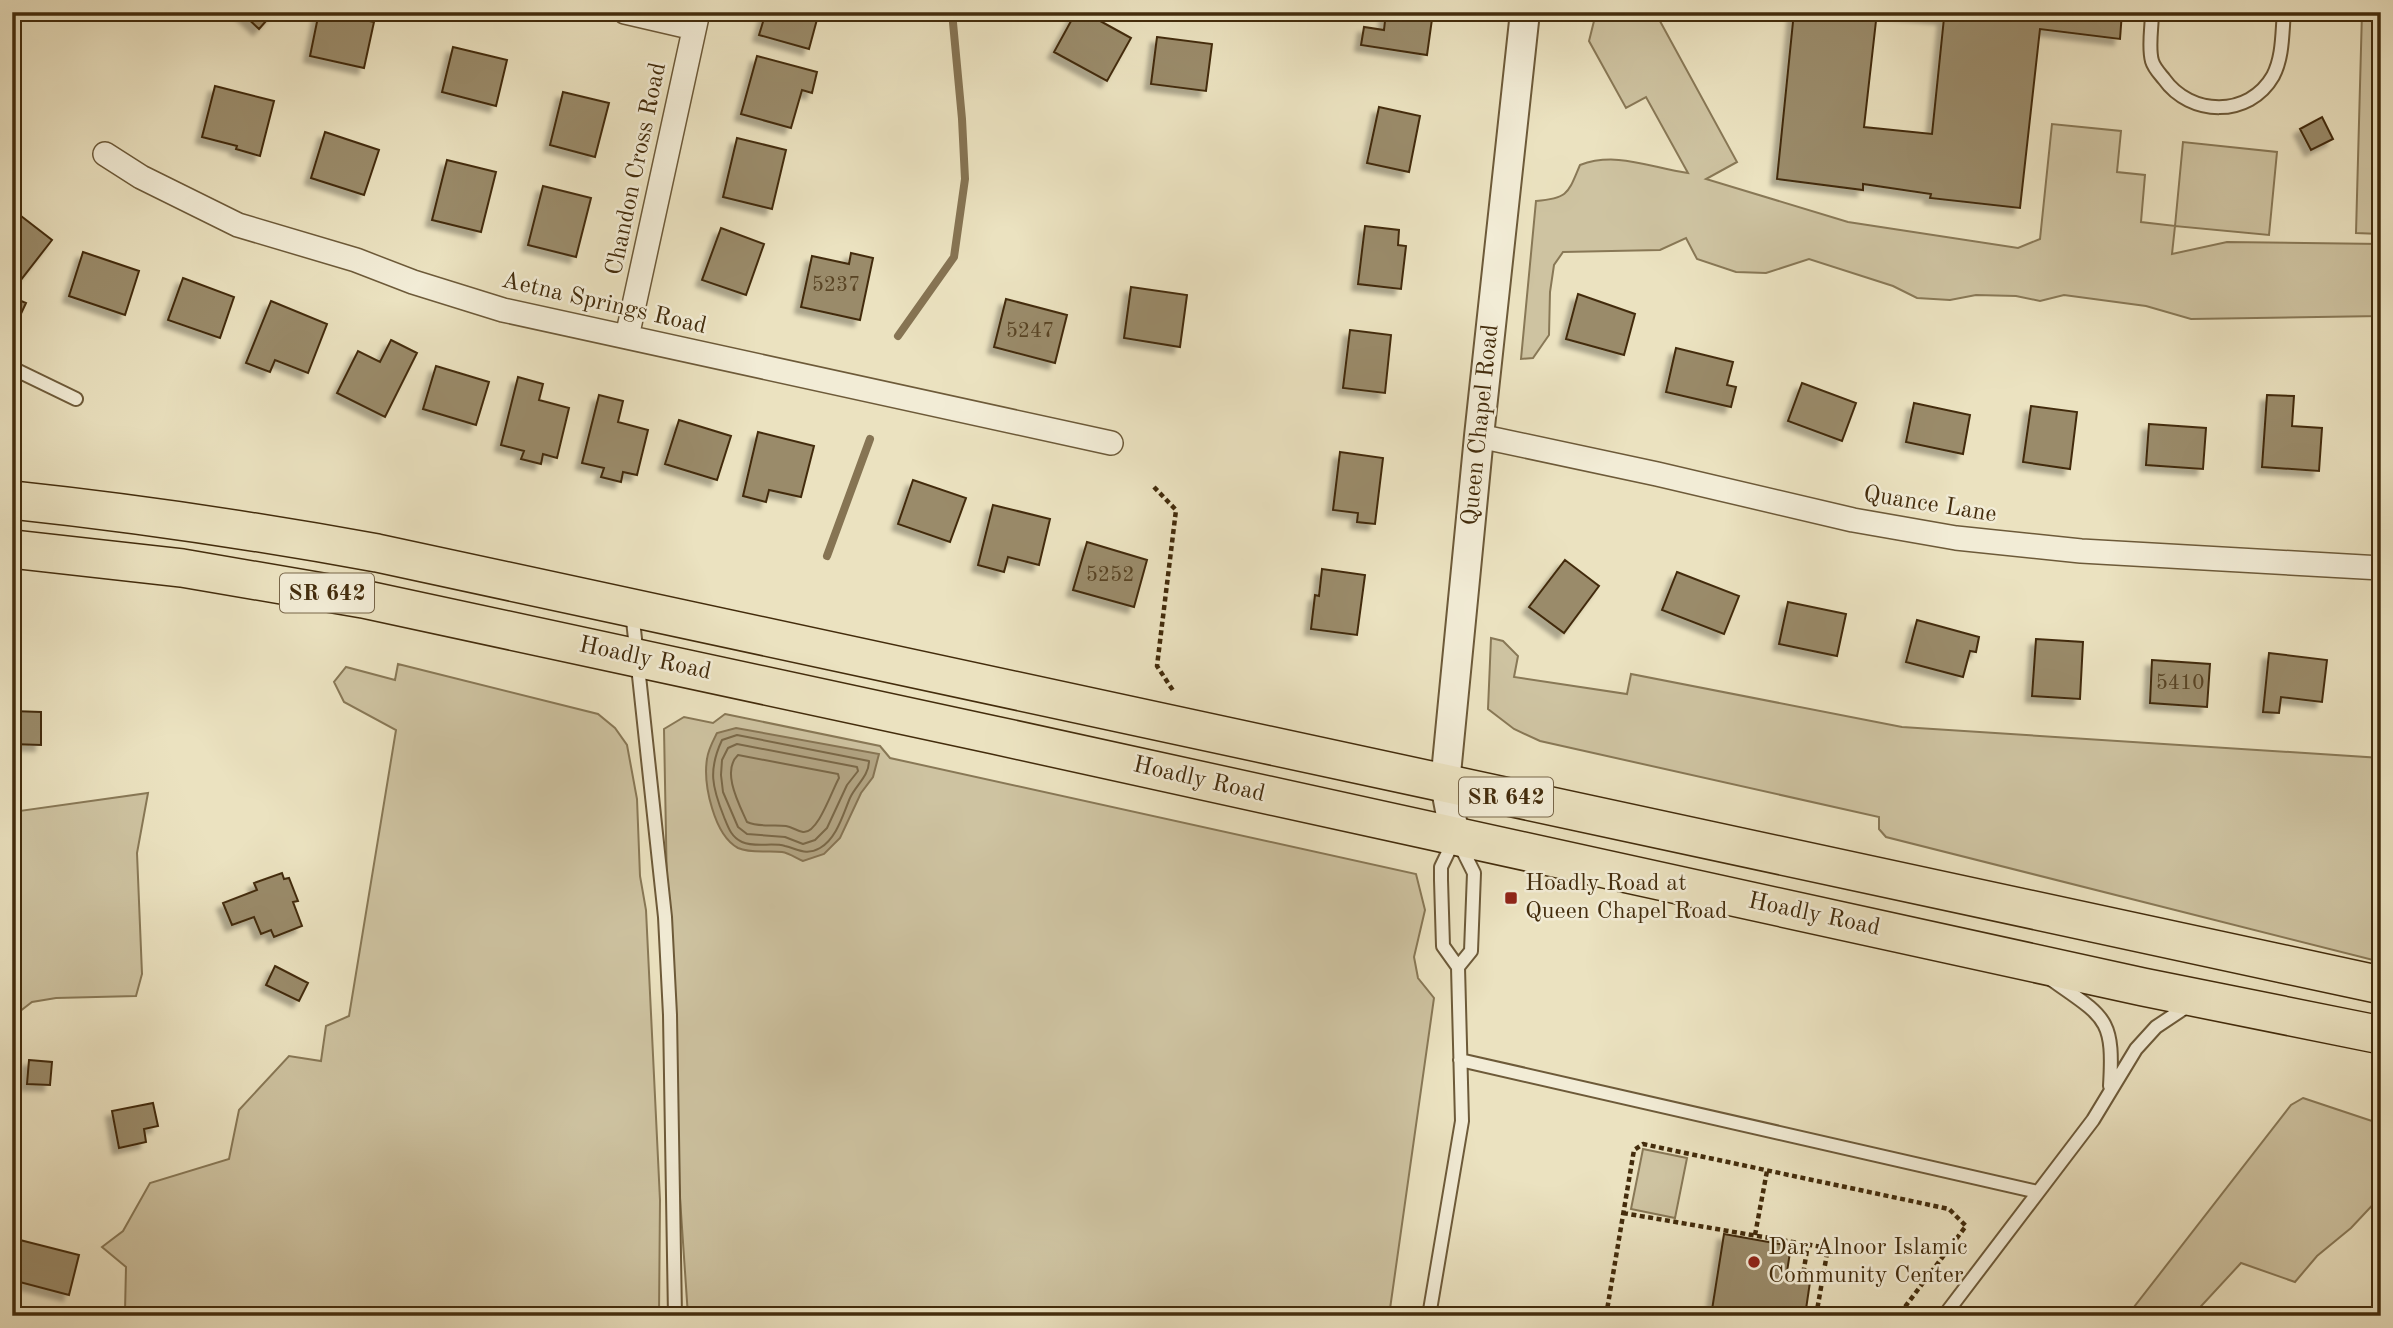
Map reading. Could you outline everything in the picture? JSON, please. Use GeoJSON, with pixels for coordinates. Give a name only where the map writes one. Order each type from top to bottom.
{"type":"FeatureCollection","features":[{"type":"Feature","properties":{"kind":"main road","name":"Hoadly Road"},"geometry":{"type":"LineString","coordinates":[[12,500],[120,511],[263,532],[377,553],[2381,985]]}},
{"type":"Feature","properties":{"kind":"main road","name":"Hoadly Road"},"geometry":{"type":"LineString","coordinates":[[12,548],[182,568],[363,599],[2024,961],[2381,1035]]}},
{"type":"Feature","properties":{"kind":"street"},"geometry":{"type":"LineString","coordinates":[[625,12],[696,20]]}},
{"type":"Feature","properties":{"kind":"street","name":"Queen Chapel Road"},"geometry":{"type":"LineString","coordinates":[[1455,837],[1445,783],[1525,12]]}},
{"type":"Feature","properties":{"kind":"street","name":"Chandon Cross Road"},"geometry":{"type":"LineString","coordinates":[[627,337],[696,20]]}},
{"type":"Feature","properties":{"kind":"street","name":"Aetna Springs Road"},"geometry":{"type":"LineString","coordinates":[[106,153],[141,177],[238,225],[356,260],[414,282],[503,310],[1111,443]]}},
{"type":"Feature","properties":{"kind":"street","name":"Quance Lane"},"geometry":{"type":"LineString","coordinates":[[1479,436],[1853,520],[1956,538],[2081,551],[2381,568]]}},
{"type":"Feature","properties":{"kind":"lane"},"geometry":{"type":"LineString","coordinates":[[2152,12],[2151,60],[2169,87],[2188,102],[2205,108],[2226,108],[2245,102],[2259,93],[2272,78],[2280,59],[2284,12]]}},
{"type":"Feature","properties":{"kind":"lane"},"geometry":{"type":"LineString","coordinates":[[12,368],[76,400]]}},
{"type":"Feature","properties":{"kind":"lane"},"geometry":{"type":"LineString","coordinates":[[632,607],[666,917],[676,1316]]}},
{"type":"Feature","properties":{"kind":"lane"},"geometry":{"type":"LineString","coordinates":[[1455,837],[1474,873],[1471,950],[1458,967]]}},
{"type":"Feature","properties":{"kind":"lane"},"geometry":{"type":"LineString","coordinates":[[1429,1316],[1462,1121],[1458,967],[1443,946],[1441,867],[1455,837]]}},
{"type":"Feature","properties":{"kind":"lane"},"geometry":{"type":"LineString","coordinates":[[2024,961],[2102,1018],[2110,1041],[2110,1090]]}},
{"type":"Feature","properties":{"kind":"lane"},"geometry":{"type":"LineString","coordinates":[[1944,1316],[2093,1120],[2144,1039],[2165,1020],[2200,998]]}},
{"type":"Feature","properties":{"kind":"lane"},"geometry":{"type":"LineString","coordinates":[[1460,1060],[2038,1192]]}},
{"type":"Feature","properties":{"kind":"path"},"geometry":{"type":"LineString","coordinates":[[1154,487],[1176,510],[1157,666],[1176,696]]}},
{"type":"Feature","properties":{"kind":"path"},"geometry":{"type":"LineString","coordinates":[[1606,1316],[1634,1150],[1643,1144],[1949,1209],[1966,1226],[1898,1316]]}},
{"type":"Feature","properties":{"kind":"path"},"geometry":{"type":"LineString","coordinates":[[1755,1235],[1768,1171]]}},
{"type":"Feature","properties":{"kind":"path"},"geometry":{"type":"LineString","coordinates":[[1623,1213],[1828,1248],[1816,1314],[1832,1316]]}},
{"type":"Feature","properties":{"kind":"path"},"geometry":{"type":"LineString","coordinates":[[1802,1281],[1808,1244]]}},
{"type":"Feature","properties":{"kind":"shaded area"},"geometry":{"type":"Polygon","coordinates":[[[1610,12],[1655,12],[1737,162],[1706,179],[1848,222],[2018,248],[2040,239],[2052,124],[2121,131],[2117,172],[2145,175],[2141,222],[2175,226],[2172,254],[2227,242],[2381,244],[2381,316],[2191,319],[2146,306],[2064,295],[2040,301],[2016,296],[1976,295],[1950,300],[1917,298],[1893,286],[1809,259],[1766,273],[1736,272],[1697,259],[1686,238],[1660,250],[1563,252],[1554,265],[1549,335],[1533,358],[1521,359],[1536,201],[1561,196],[1570,188],[1580,165],[1594,161],[1621,160],[1688,173],[1646,97],[1626,108],[1589,41],[1594,21],[1610,12]]]}},
{"type":"Feature","properties":{"kind":"shaded area"},"geometry":{"type":"Polygon","coordinates":[[[2362,12],[2381,12],[2380,234],[2356,233],[2362,12]]]}},
{"type":"Feature","properties":{"kind":"shaded area"},"geometry":{"type":"Polygon","coordinates":[[[2183,142],[2277,152],[2269,235],[2175,226],[2183,142]]]}},
{"type":"Feature","properties":{"kind":"shaded area"},"geometry":{"type":"Polygon","coordinates":[[[1491,638],[1503,641],[1518,656],[1514,677],[1627,694],[1631,674],[1902,727],[2381,758],[2381,962],[1886,837],[1879,829],[1879,817],[1540,741],[1514,729],[1488,709],[1491,638]]]}},
{"type":"Feature","properties":{"kind":"shaded area"},"geometry":{"type":"Polygon","coordinates":[[[398,664],[598,714],[615,728],[627,745],[637,799],[640,876],[646,910],[660,1200],[659,1316],[122,1316],[125,1311],[126,1267],[102,1247],[123,1231],[150,1183],[229,1159],[239,1110],[289,1056],[321,1061],[326,1026],[349,1016],[396,730],[344,702],[334,682],[346,667],[395,680],[398,664]]]}},
{"type":"Feature","properties":{"kind":"shaded area"},"geometry":{"type":"Polygon","coordinates":[[[725,714],[880,746],[890,758],[1416,874],[1425,910],[1414,957],[1418,978],[1434,998],[1389,1316],[688,1316],[670,1050],[664,729],[684,717],[713,723],[725,714]]]}},
{"type":"Feature","properties":{"kind":"shaded area"},"geometry":{"type":"Polygon","coordinates":[[[148,793],[137,853],[142,974],[136,996],[56,998],[32,1002],[19,1012],[12,1091],[12,812],[148,793]]]}},
{"type":"Feature","properties":{"kind":"shaded area"},"geometry":{"type":"Polygon","coordinates":[[[2303,1098],[2381,1124],[2381,1196],[2351,1228],[2317,1256],[2295,1282],[2241,1263],[2192,1316],[2127,1316],[2291,1105],[2303,1098]]]}},
{"type":"Feature","properties":{"kind":"shaded area"},"geometry":{"type":"Polygon","coordinates":[[[1643,1149],[1687,1158],[1675,1218],[1631,1209],[1643,1149]]]}},
{"type":"Feature","properties":{"kind":"water"},"geometry":{"type":"Polygon","coordinates":[[[736,728],[879,754],[873,777],[861,793],[840,838],[824,854],[803,861],[782,852],[743,850],[722,832],[709,795],[707,759],[717,733],[736,728]]]}},
{"type":"Feature","properties":{"kind":"building"},"geometry":{"type":"Polygon","coordinates":[[[241,12],[274,12],[259,29],[241,12]]]}},
{"type":"Feature","properties":{"kind":"building"},"geometry":{"type":"Polygon","coordinates":[[[319,12],[374,22],[364,68],[310,56],[319,12]]]}},
{"type":"Feature","properties":{"kind":"building"},"geometry":{"type":"Polygon","coordinates":[[[766,12],[819,12],[809,49],[759,35],[766,12]]]}},
{"type":"Feature","properties":{"kind":"building"},"geometry":{"type":"Polygon","coordinates":[[[1076,12],[1084,12],[1131,38],[1107,81],[1054,52],[1076,12]]]}},
{"type":"Feature","properties":{"kind":"building"},"geometry":{"type":"Polygon","coordinates":[[[1386,12],[1433,12],[1427,55],[1361,45],[1364,27],[1384,30],[1386,12]]]}},
{"type":"Feature","properties":{"kind":"building"},"geometry":{"type":"Polygon","coordinates":[[[1794,12],[1877,12],[1864,127],[1932,134],[1944,18],[1886,12],[2122,12],[2120,39],[2040,29],[2020,208],[1930,198],[1931,194],[1863,184],[1863,190],[1777,179],[1794,12]]]}},
{"type":"Feature","properties":{"kind":"building"},"geometry":{"type":"Polygon","coordinates":[[[1157,37],[1212,44],[1206,91],[1151,84],[1157,37]]]}},
{"type":"Feature","properties":{"kind":"building"},"geometry":{"type":"Polygon","coordinates":[[[453,47],[507,60],[496,106],[442,92],[453,47]]]}},
{"type":"Feature","properties":{"kind":"building"},"geometry":{"type":"Polygon","coordinates":[[[757,56],[817,72],[812,93],[802,90],[791,128],[741,114],[757,56]]]}},
{"type":"Feature","properties":{"kind":"building"},"geometry":{"type":"Polygon","coordinates":[[[215,86],[274,101],[260,156],[236,149],[237,146],[202,137],[215,86]]]}},
{"type":"Feature","properties":{"kind":"building"},"geometry":{"type":"Polygon","coordinates":[[[563,92],[609,103],[595,157],[550,145],[563,92]]]}},
{"type":"Feature","properties":{"kind":"building"},"geometry":{"type":"Polygon","coordinates":[[[1379,107],[1420,116],[1409,172],[1367,163],[1379,107]]]}},
{"type":"Feature","properties":{"kind":"building"},"geometry":{"type":"Polygon","coordinates":[[[2322,117],[2333,139],[2311,150],[2300,129],[2322,117]]]}},
{"type":"Feature","properties":{"kind":"building"},"geometry":{"type":"Polygon","coordinates":[[[325,132],[379,150],[364,195],[311,178],[325,132]]]}},
{"type":"Feature","properties":{"kind":"building"},"geometry":{"type":"Polygon","coordinates":[[[737,138],[786,150],[772,209],[723,197],[737,138]]]}},
{"type":"Feature","properties":{"kind":"building"},"geometry":{"type":"Polygon","coordinates":[[[447,160],[496,172],[481,232],[432,220],[447,160]]]}},
{"type":"Feature","properties":{"kind":"building"},"geometry":{"type":"Polygon","coordinates":[[[543,186],[591,198],[576,257],[528,245],[543,186]]]}},
{"type":"Feature","properties":{"kind":"building"},"geometry":{"type":"Polygon","coordinates":[[[12,209],[52,240],[20,281],[12,275],[12,209]]]}},
{"type":"Feature","properties":{"kind":"building"},"geometry":{"type":"Polygon","coordinates":[[[1365,226],[1399,230],[1398,245],[1406,246],[1401,289],[1358,284],[1365,226]]]}},
{"type":"Feature","properties":{"kind":"building"},"geometry":{"type":"Polygon","coordinates":[[[721,228],[764,244],[746,295],[702,280],[721,228]]]}},
{"type":"Feature","properties":{"kind":"building"},"geometry":{"type":"Polygon","coordinates":[[[83,252],[139,271],[125,315],[69,296],[83,252]]]}},
{"type":"Feature","properties":{"kind":"building"},"geometry":{"type":"Polygon","coordinates":[[[851,253],[873,258],[860,320],[801,307],[812,256],[849,264],[851,253]]]}},
{"type":"Feature","properties":{"kind":"building"},"geometry":{"type":"Polygon","coordinates":[[[183,278],[234,297],[220,338],[168,320],[183,278]]]}},
{"type":"Feature","properties":{"kind":"building"},"geometry":{"type":"Polygon","coordinates":[[[1131,287],[1187,295],[1180,347],[1124,338],[1131,287]]]}},
{"type":"Feature","properties":{"kind":"building"},"geometry":{"type":"Polygon","coordinates":[[[1578,294],[1635,314],[1624,355],[1566,339],[1578,294]]]}},
{"type":"Feature","properties":{"kind":"building"},"geometry":{"type":"Polygon","coordinates":[[[12,297],[26,303],[19,318],[12,315],[12,297]]]}},
{"type":"Feature","properties":{"kind":"building"},"geometry":{"type":"Polygon","coordinates":[[[1006,299],[1067,315],[1055,363],[994,347],[1006,299]]]}},
{"type":"Feature","properties":{"kind":"building"},"geometry":{"type":"Polygon","coordinates":[[[271,301],[327,324],[308,373],[275,360],[270,372],[246,363],[271,301]]]}},
{"type":"Feature","properties":{"kind":"building"},"geometry":{"type":"Polygon","coordinates":[[[1350,330],[1391,335],[1385,393],[1343,388],[1350,330]]]}},
{"type":"Feature","properties":{"kind":"building"},"geometry":{"type":"Polygon","coordinates":[[[391,340],[417,353],[385,417],[337,393],[358,351],[380,362],[391,340]]]}},
{"type":"Feature","properties":{"kind":"building"},"geometry":{"type":"Polygon","coordinates":[[[1676,348],[1733,362],[1727,385],[1736,387],[1731,407],[1666,392],[1676,348]]]}},
{"type":"Feature","properties":{"kind":"building"},"geometry":{"type":"Polygon","coordinates":[[[436,366],[489,382],[476,425],[423,409],[436,366]]]}},
{"type":"Feature","properties":{"kind":"building"},"geometry":{"type":"Polygon","coordinates":[[[518,377],[543,384],[539,400],[569,408],[557,458],[543,454],[541,464],[521,459],[524,451],[501,445],[518,377]]]}},
{"type":"Feature","properties":{"kind":"building"},"geometry":{"type":"Polygon","coordinates":[[[1802,383],[1856,403],[1842,441],[1788,421],[1802,383]]]}},
{"type":"Feature","properties":{"kind":"building"},"geometry":{"type":"Polygon","coordinates":[[[599,395],[623,401],[618,422],[648,430],[637,475],[623,472],[621,482],[601,477],[604,468],[582,463],[599,395]]]}},
{"type":"Feature","properties":{"kind":"building"},"geometry":{"type":"Polygon","coordinates":[[[2267,395],[2294,396],[2292,426],[2322,428],[2319,471],[2262,467],[2267,395]]]}},
{"type":"Feature","properties":{"kind":"building"},"geometry":{"type":"Polygon","coordinates":[[[1914,403],[1970,415],[1963,454],[1906,442],[1914,403]]]}},
{"type":"Feature","properties":{"kind":"building"},"geometry":{"type":"Polygon","coordinates":[[[2031,406],[2077,412],[2070,469],[2023,462],[2031,406]]]}},
{"type":"Feature","properties":{"kind":"building"},"geometry":{"type":"Polygon","coordinates":[[[679,420],[731,436],[717,480],[665,464],[679,420]]]}},
{"type":"Feature","properties":{"kind":"building"},"geometry":{"type":"Polygon","coordinates":[[[2149,424],[2206,428],[2203,469],[2146,465],[2149,424]]]}},
{"type":"Feature","properties":{"kind":"building"},"geometry":{"type":"Polygon","coordinates":[[[758,432],[814,446],[801,497],[769,490],[766,502],[743,496],[758,432]]]}},
{"type":"Feature","properties":{"kind":"building"},"geometry":{"type":"Polygon","coordinates":[[[1340,452],[1383,458],[1375,524],[1357,522],[1358,513],[1333,510],[1340,452]]]}},
{"type":"Feature","properties":{"kind":"building"},"geometry":{"type":"Polygon","coordinates":[[[913,480],[966,498],[950,542],[898,524],[913,480]]]}},
{"type":"Feature","properties":{"kind":"building"},"geometry":{"type":"Polygon","coordinates":[[[993,505],[1050,519],[1039,565],[1008,557],[1004,572],[978,565],[993,505]]]}},
{"type":"Feature","properties":{"kind":"building"},"geometry":{"type":"Polygon","coordinates":[[[1087,542],[1147,560],[1134,607],[1073,590],[1087,542]]]}},
{"type":"Feature","properties":{"kind":"building"},"geometry":{"type":"Polygon","coordinates":[[[1565,560],[1599,586],[1564,633],[1529,607],[1565,560]]]}},
{"type":"Feature","properties":{"kind":"building"},"geometry":{"type":"Polygon","coordinates":[[[1322,569],[1365,575],[1357,635],[1311,629],[1315,595],[1319,596],[1322,569]]]}},
{"type":"Feature","properties":{"kind":"building"},"geometry":{"type":"Polygon","coordinates":[[[1677,572],[1739,596],[1724,634],[1662,610],[1677,572]]]}},
{"type":"Feature","properties":{"kind":"building"},"geometry":{"type":"Polygon","coordinates":[[[1788,602],[1846,614],[1837,656],[1779,644],[1788,602]]]}},
{"type":"Feature","properties":{"kind":"building"},"geometry":{"type":"Polygon","coordinates":[[[1917,620],[1979,637],[1976,652],[1970,651],[1963,677],[1906,662],[1917,620]]]}},
{"type":"Feature","properties":{"kind":"building"},"geometry":{"type":"Polygon","coordinates":[[[2036,639],[2083,642],[2080,699],[2032,696],[2036,639]]]}},
{"type":"Feature","properties":{"kind":"building"},"geometry":{"type":"Polygon","coordinates":[[[2269,653],[2327,660],[2322,702],[2281,697],[2279,713],[2263,712],[2269,653]]]}},
{"type":"Feature","properties":{"kind":"building"},"geometry":{"type":"Polygon","coordinates":[[[2152,660],[2210,664],[2207,707],[2150,703],[2152,660]]]}},
{"type":"Feature","properties":{"kind":"building"},"geometry":{"type":"Polygon","coordinates":[[[12,711],[41,712],[41,745],[12,744],[12,711]]]}},
{"type":"Feature","properties":{"kind":"building"},"geometry":{"type":"Polygon","coordinates":[[[282,873],[284,879],[289,878],[298,901],[293,902],[302,926],[274,937],[271,930],[261,934],[254,917],[232,925],[223,903],[257,890],[254,883],[282,873]]]}},
{"type":"Feature","properties":{"kind":"building"},"geometry":{"type":"Polygon","coordinates":[[[275,966],[308,983],[299,1001],[266,985],[275,966]]]}},
{"type":"Feature","properties":{"kind":"building"},"geometry":{"type":"Polygon","coordinates":[[[29,1060],[52,1062],[50,1085],[27,1084],[29,1060]]]}},
{"type":"Feature","properties":{"kind":"building"},"geometry":{"type":"Polygon","coordinates":[[[153,1103],[158,1126],[144,1129],[146,1142],[119,1148],[112,1111],[153,1103]]]}},
{"type":"Feature","properties":{"kind":"building","name":"Dar Alnoor Islamic Community Center"},"geometry":{"type":"Polygon","coordinates":[[[1724,1234],[1791,1246],[1786,1278],[1810,1282],[1805,1316],[1711,1316],[1724,1234]]]}},
{"type":"Feature","properties":{"kind":"building"},"geometry":{"type":"Polygon","coordinates":[[[16,1239],[79,1255],[69,1295],[12,1280],[12,1254],[16,1239]]]}},
{"type":"Feature","properties":{"kind":"waterway"},"geometry":{"type":"LineString","coordinates":[[898,336],[954,257],[965,179],[952,12]]}},
{"type":"Feature","properties":{"kind":"waterway"},"geometry":{"type":"LineString","coordinates":[[827,556],[870,439]]}},
{"type":"Feature","properties":{"kind":"place","name":"Hoadly Road at Queen Chapel Road"},"geometry":{"type":"Point","coordinates":[1511,898]}},
{"type":"Feature","properties":{"kind":"place","name":"Dar Alnoor Islamic Community Center"},"geometry":{"type":"Point","coordinates":[1754,1262]}}]}
